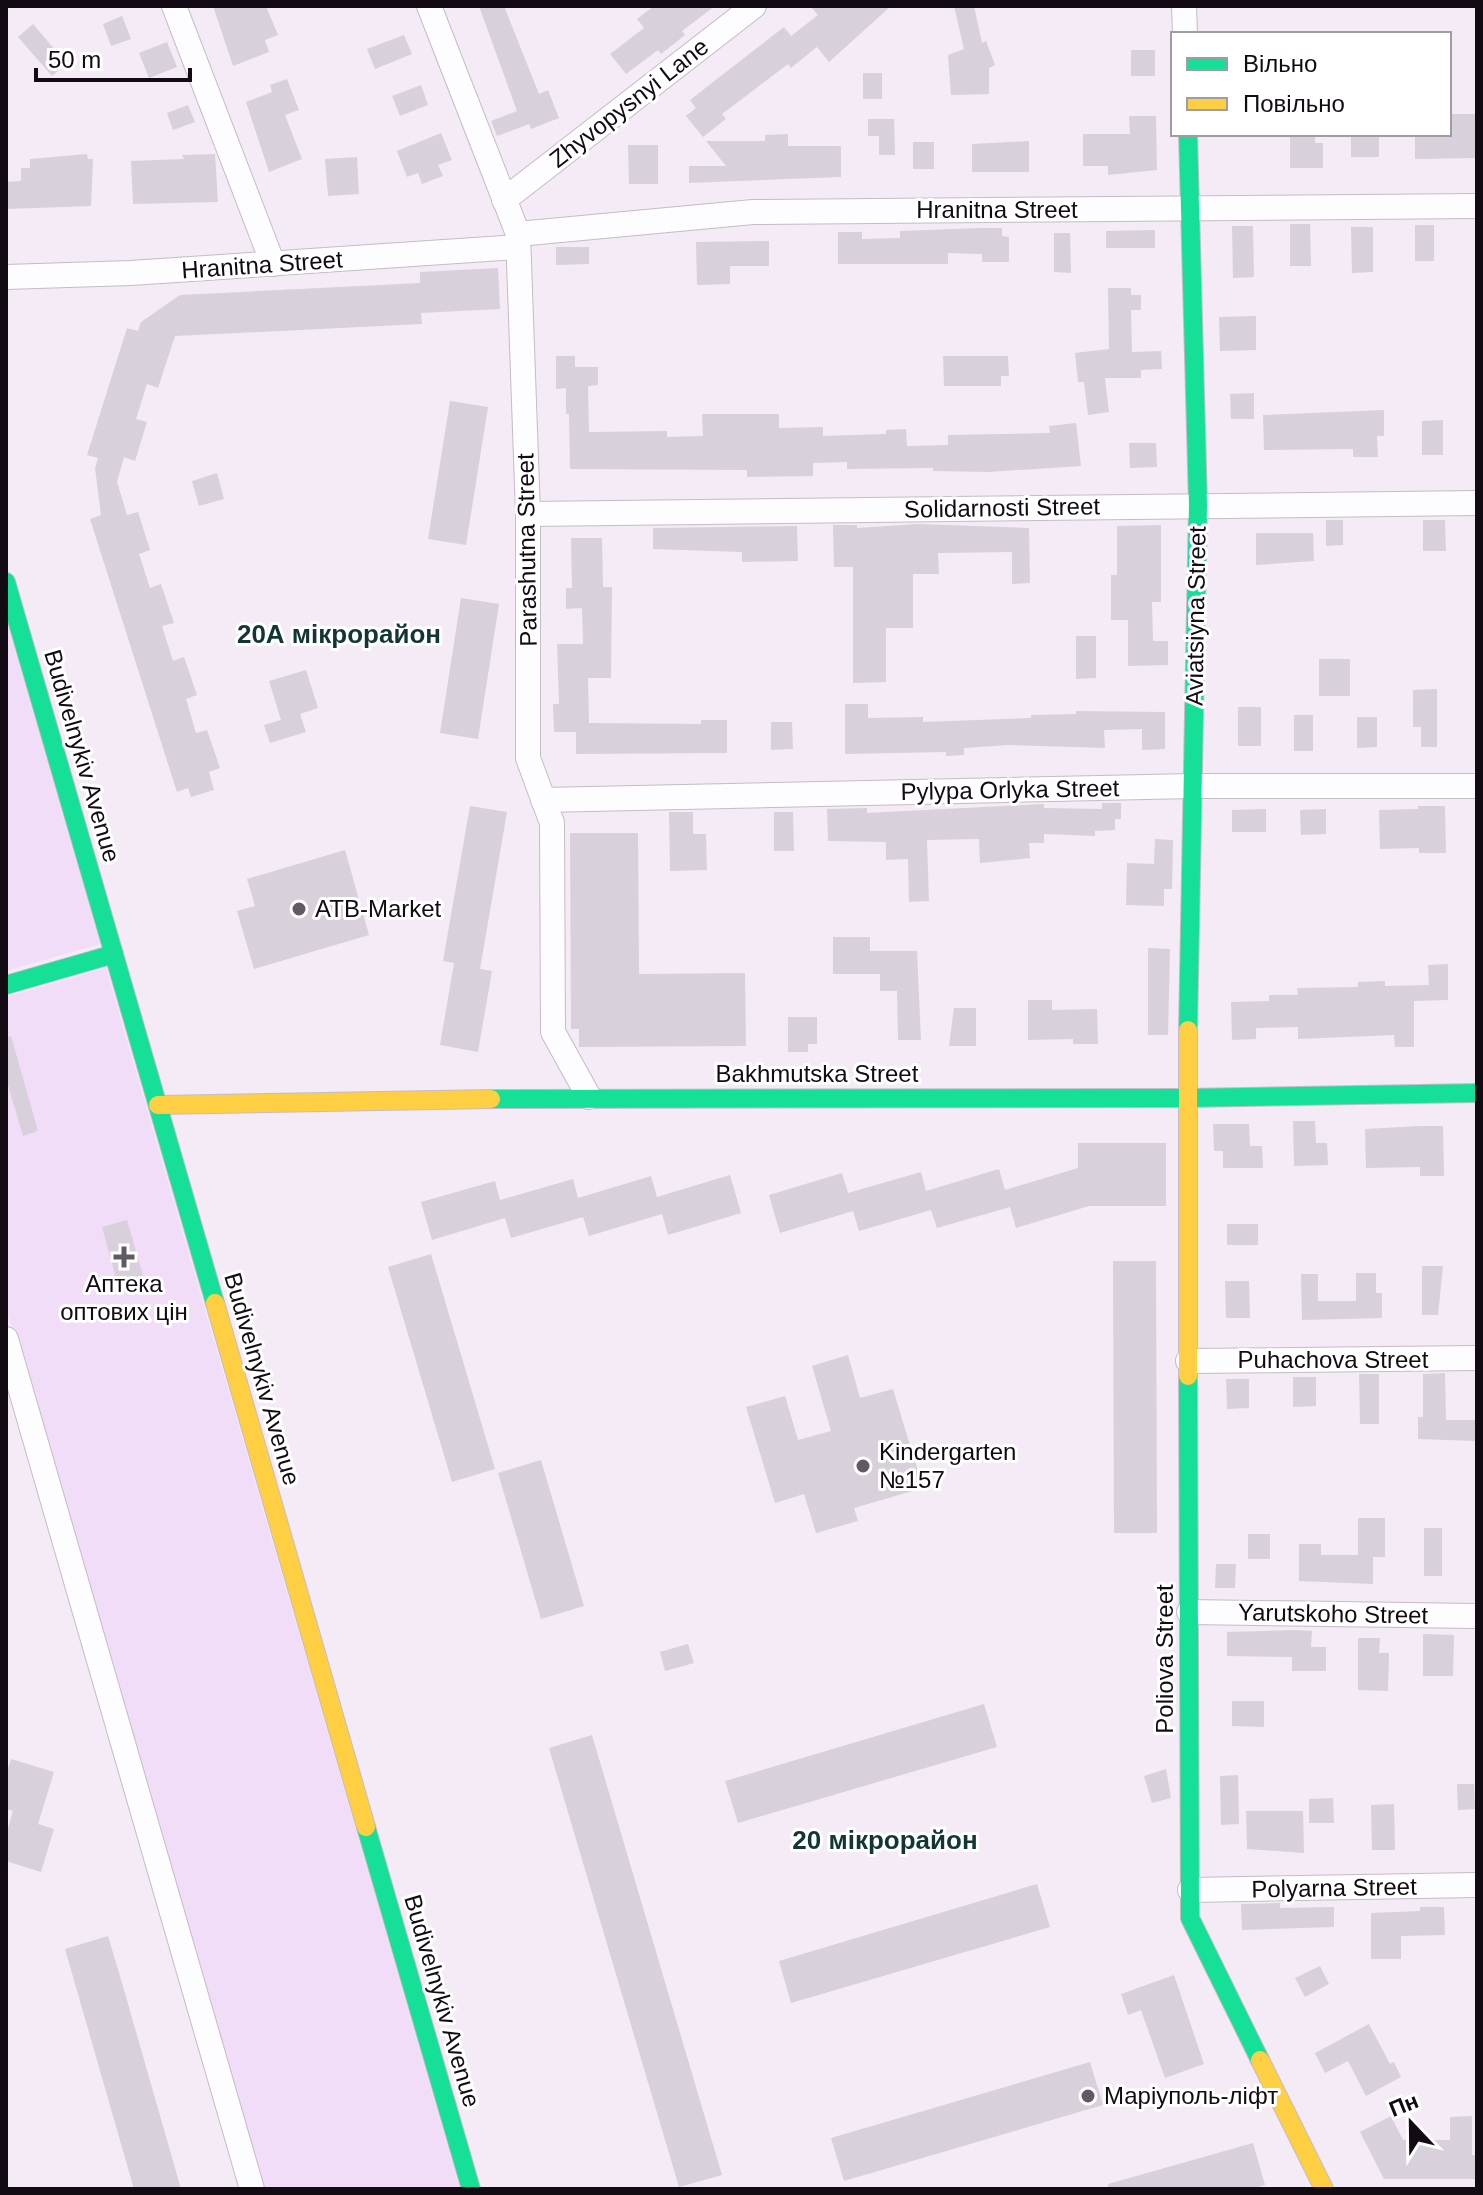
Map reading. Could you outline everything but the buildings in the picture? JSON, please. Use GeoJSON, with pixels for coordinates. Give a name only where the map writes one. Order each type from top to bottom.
{"type":"FeatureCollection","features":[{"type":"Feature","properties":{"kind":"street"},"geometry":{"type":"LineString","coordinates":[[174,6],[273,264]]}},
{"type":"Feature","properties":{"kind":"street","name":"Parashutna Street"},"geometry":{"type":"LineString","coordinates":[[429,6],[518,240],[528,514],[528,758],[552,823],[553,1032],[589,1097]]}},
{"type":"Feature","properties":{"kind":"street","name":"Zhyvopysnyi Lane"},"geometry":{"type":"LineString","coordinates":[[504,200],[754,6]]}},
{"type":"Feature","properties":{"kind":"street"},"geometry":{"type":"LineString","coordinates":[[1184,6],[1185,32]]}},
{"type":"Feature","properties":{"kind":"street","name":"Aviatsiyna Street"},"geometry":{"type":"LineString","coordinates":[[1187,1098],[1198,505],[1188,136]]}},
{"type":"Feature","properties":{"kind":"street","name":"Hranitna Street"},"geometry":{"type":"LineString","coordinates":[[6,277],[273,264],[518,240],[753,212],[1477,206]]}},
{"type":"Feature","properties":{"kind":"street","name":"Solidarnosti Street"},"geometry":{"type":"LineString","coordinates":[[528,514],[1477,503]]}},
{"type":"Feature","properties":{"kind":"street","name":"Budivelnykiv Avenue"},"geometry":{"type":"LineString","coordinates":[[6,582],[471,2189]]}},
{"type":"Feature","properties":{"kind":"street","name":"Pylypa Orlyka Street"},"geometry":{"type":"LineString","coordinates":[[543,800],[1193,786],[1477,786]]}},
{"type":"Feature","properties":{"kind":"street"},"geometry":{"type":"LineString","coordinates":[[6,985],[114,954]]}},
{"type":"Feature","properties":{"kind":"street","name":"Bakhmutska Street"},"geometry":{"type":"LineString","coordinates":[[158,1105],[589,1097],[1187,1098],[1477,1093]]}},
{"type":"Feature","properties":{"kind":"street","name":"Poliova Street"},"geometry":{"type":"LineString","coordinates":[[1187,1098],[1190,1918],[1324,2189]]}},
{"type":"Feature","properties":{"kind":"street"},"geometry":{"type":"LineString","coordinates":[[6,1339],[252,2189]]}},
{"type":"Feature","properties":{"kind":"street","name":"Puhachova Street"},"geometry":{"type":"LineString","coordinates":[[1188,1361],[1477,1358]]}},
{"type":"Feature","properties":{"kind":"street","name":"Yarutskoho Street"},"geometry":{"type":"LineString","coordinates":[[1189,1612],[1477,1616]]}},
{"type":"Feature","properties":{"kind":"street","name":"Polyarna Street"},"geometry":{"type":"LineString","coordinates":[[1190,1890],[1477,1885]]}},
{"type":"Feature","properties":{"kind":"shaded area"},"geometry":{"type":"Polygon","coordinates":[[[6,620],[100,944],[6,971],[6,620]]]}},
{"type":"Feature","properties":{"kind":"shaded area"},"geometry":{"type":"Polygon","coordinates":[[[106,968],[460,2189],[261,2189],[6,1309],[6,997],[106,968]]]}},
{"type":"Feature","properties":{"kind":"traffic: fast"},"geometry":{"type":"LineString","coordinates":[[1188,136],[1198,505],[1188,1030]]}},
{"type":"Feature","properties":{"kind":"traffic: fast"},"geometry":{"type":"LineString","coordinates":[[6,582],[215,1303]]}},
{"type":"Feature","properties":{"kind":"traffic: fast"},"geometry":{"type":"LineString","coordinates":[[6,985],[114,954]]}},
{"type":"Feature","properties":{"kind":"traffic: fast"},"geometry":{"type":"LineString","coordinates":[[491,1099],[1187,1098],[1477,1093]]}},
{"type":"Feature","properties":{"kind":"traffic: fast"},"geometry":{"type":"LineString","coordinates":[[1188,1376],[1190,1918],[1260,2060]]}},
{"type":"Feature","properties":{"kind":"traffic: fast"},"geometry":{"type":"LineString","coordinates":[[366,1827],[471,2189]]}},
{"type":"Feature","properties":{"kind":"traffic: slow"},"geometry":{"type":"LineString","coordinates":[[1188,1030],[1188,1376]]}},
{"type":"Feature","properties":{"kind":"traffic: slow"},"geometry":{"type":"LineString","coordinates":[[158,1105],[491,1099]]}},
{"type":"Feature","properties":{"kind":"traffic: slow"},"geometry":{"type":"LineString","coordinates":[[215,1303],[366,1827]]}},
{"type":"Feature","properties":{"kind":"traffic: slow"},"geometry":{"type":"LineString","coordinates":[[1260,2060],[1324,2189]]}},
{"type":"Feature","properties":{"kind":"place","name":"ATB-Market"},"geometry":{"type":"Point","coordinates":[299,909]}},
{"type":"Feature","properties":{"kind":"place","name":"Аптека оптових цін"},"geometry":{"type":"Point","coordinates":[124,1257]}},
{"type":"Feature","properties":{"kind":"place","name":"Kindergarten №157"},"geometry":{"type":"Point","coordinates":[863,1466]}},
{"type":"Feature","properties":{"kind":"place","name":"Маріуполь-ліфт"},"geometry":{"type":"Point","coordinates":[1088,2096]}},
{"type":"Feature","properties":{"kind":"district","name":"20А мікрорайон"},"geometry":{"type":"Point","coordinates":[339,634]}},
{"type":"Feature","properties":{"kind":"district","name":"20 мікрорайон"},"geometry":{"type":"Point","coordinates":[885,1840]}}]}
